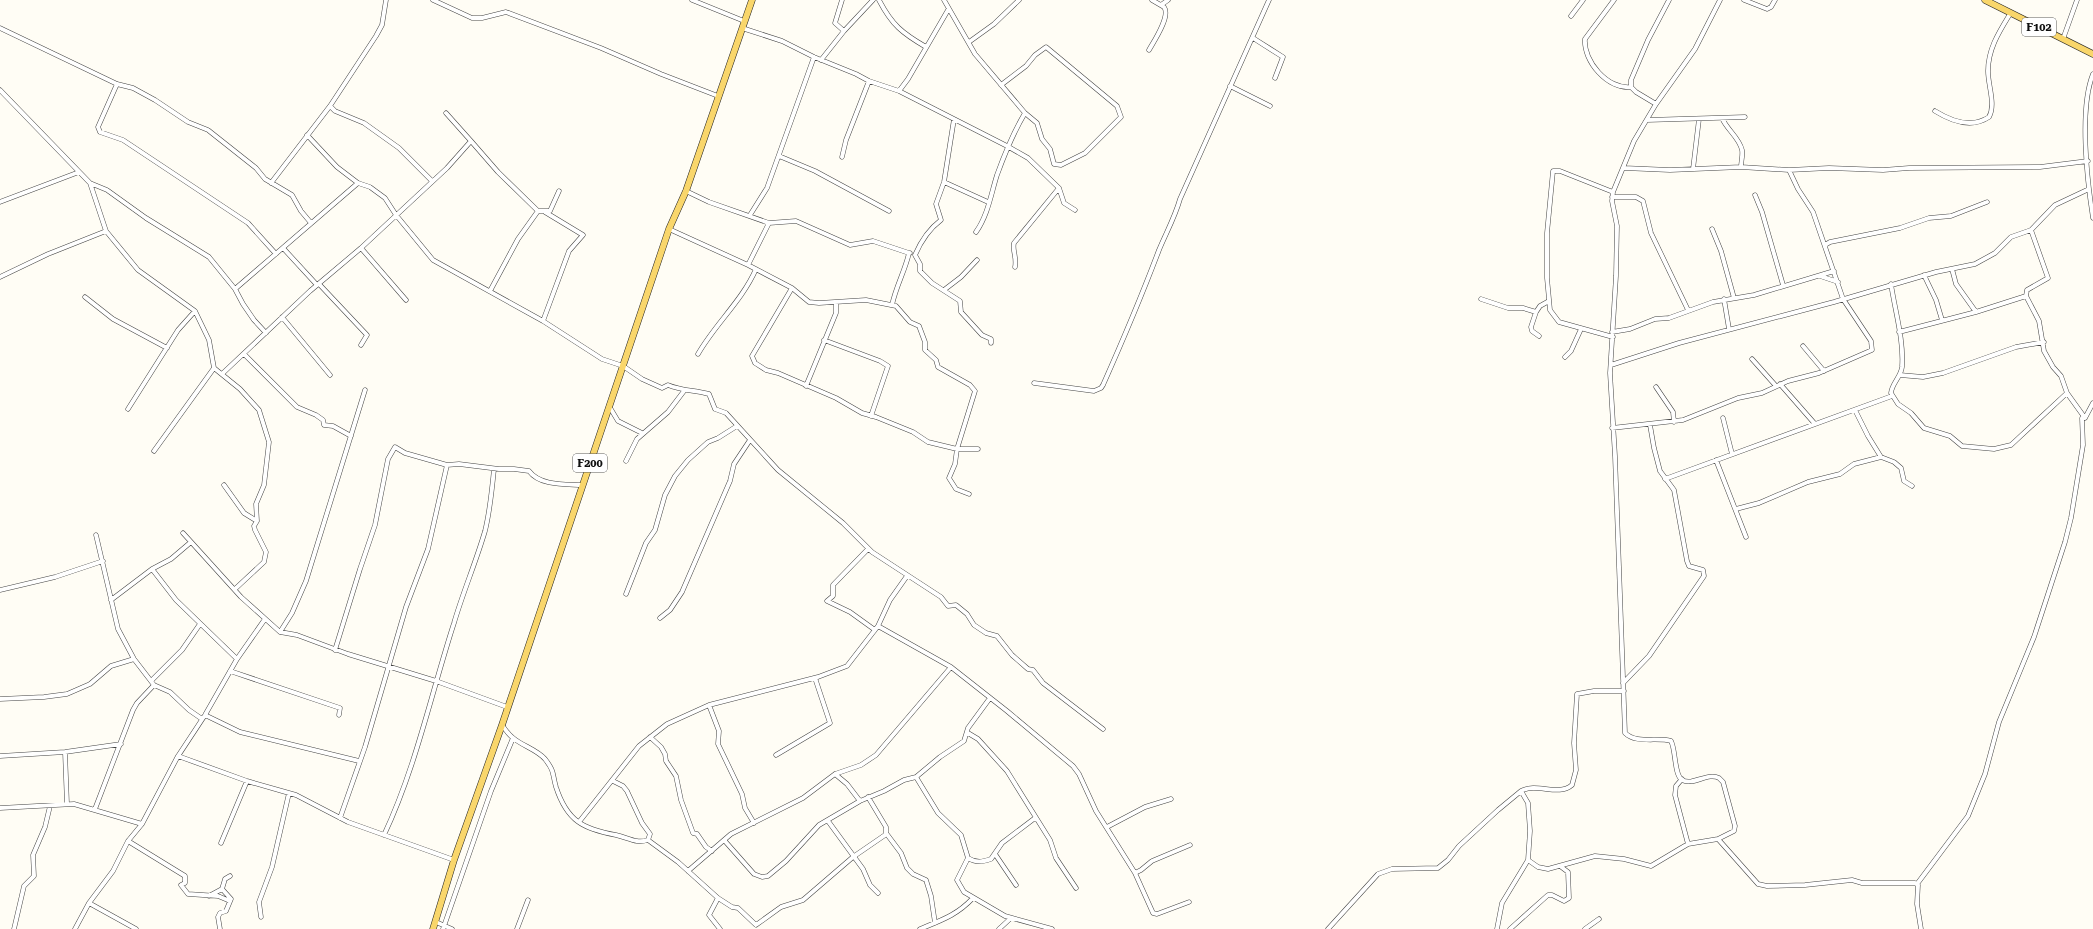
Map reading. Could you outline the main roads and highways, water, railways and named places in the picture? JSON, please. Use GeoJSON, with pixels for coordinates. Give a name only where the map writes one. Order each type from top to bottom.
{"type":"FeatureCollection","features":[{"type":"Feature","properties":{"kind":"main road","name":"F200"},"geometry":{"type":"LineString","coordinates":[[433,929],[454,860],[502,726],[507,707],[669,229],[686,191],[752,0]]}},
{"type":"Feature","properties":{"kind":"main road","name":"F102"},"geometry":{"type":"LineString","coordinates":[[1985,0],[2010,14],[2093,54]]}}]}
